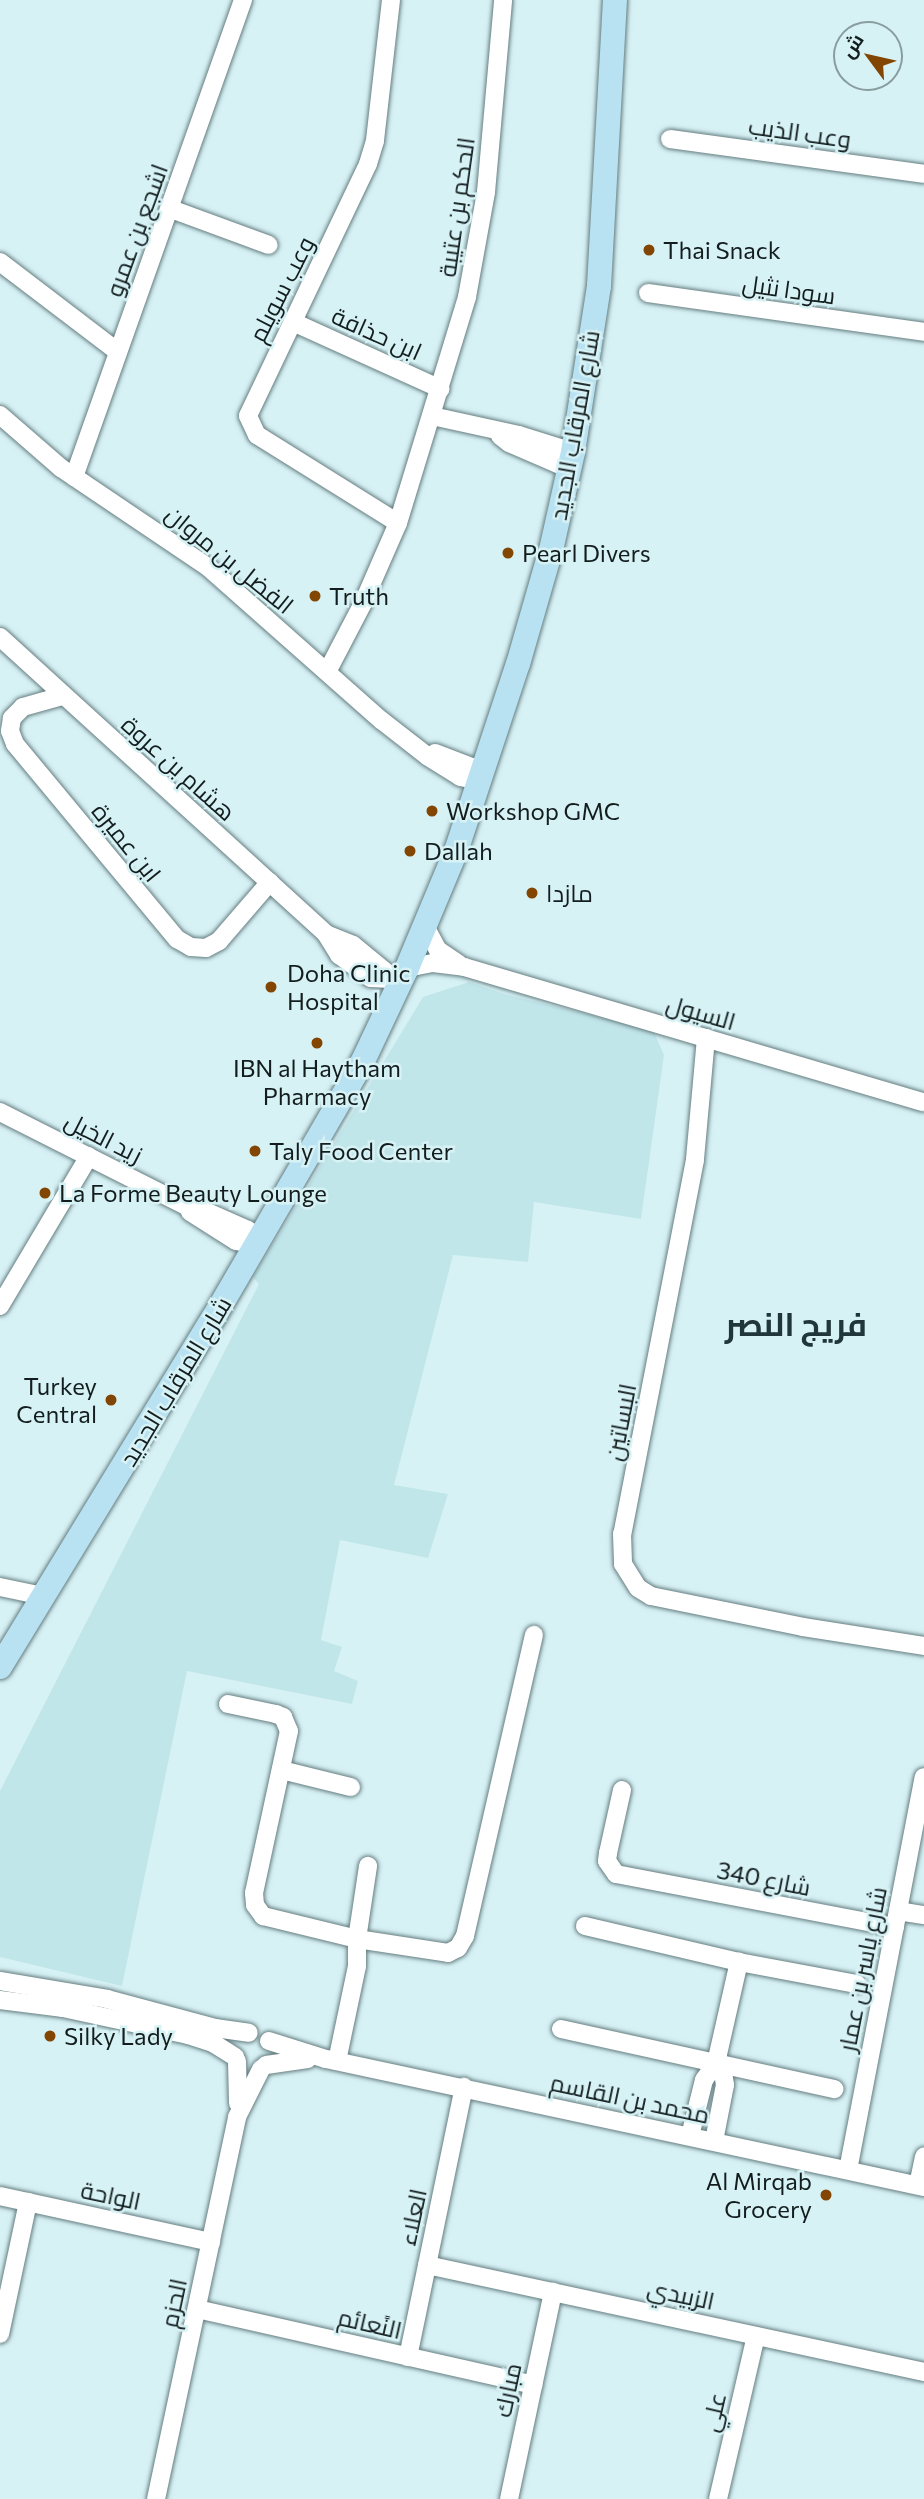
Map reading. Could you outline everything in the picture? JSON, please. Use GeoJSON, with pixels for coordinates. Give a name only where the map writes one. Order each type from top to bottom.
{"type":"FeatureCollection","features":[{"type":"Feature","properties":{"kind":"street","name":"اشجع بن عمرو"},"geometry":{"type":"LineString","coordinates":[[74,477],[117,351],[172,209],[243,0]]}},
{"type":"Feature","properties":{"kind":"street","name":"وعب سويلم"},"geometry":{"type":"LineString","coordinates":[[391,0],[374,141],[368,164],[250,407],[250,425],[257,435],[398,523]]}},
{"type":"Feature","properties":{"kind":"street","name":"الحكم بن عتيبة"},"geometry":{"type":"LineString","coordinates":[[327,672],[363,603],[398,523],[441,389],[478,247],[486,192],[503,0]]}},
{"type":"Feature","properties":{"kind":"street","name":"شارع المرقاب الجديد"},"geometry":{"type":"LineString","coordinates":[[397,975],[425,926],[481,778],[551,550],[571,461],[600,273],[615,0]]}},
{"type":"Feature","properties":{"kind":"street","name":"وعب الذيب"},"geometry":{"type":"LineString","coordinates":[[670,139],[924,174]]}},
{"type":"Feature","properties":{"kind":"street"},"geometry":{"type":"LineString","coordinates":[[172,209],[269,245]]}},
{"type":"Feature","properties":{"kind":"street"},"geometry":{"type":"LineString","coordinates":[[0,262],[117,351]]}},
{"type":"Feature","properties":{"kind":"street","name":"سودا نثيل"},"geometry":{"type":"LineString","coordinates":[[648,293],[924,332]]}},
{"type":"Feature","properties":{"kind":"street","name":"ابن حذافة"},"geometry":{"type":"LineString","coordinates":[[293,322],[441,389]]}},
{"type":"Feature","properties":{"kind":"street","name":"الفضل بن مروان"},"geometry":{"type":"LineString","coordinates":[[0,415],[74,477],[209,568],[422,751],[460,777],[481,778]]}},
{"type":"Feature","properties":{"kind":"street"},"geometry":{"type":"LineString","coordinates":[[432,415],[498,433],[519,435],[571,461]]}},
{"type":"Feature","properties":{"kind":"street","name":"هشام بن عروة"},"geometry":{"type":"LineString","coordinates":[[0,637],[326,934],[339,955],[365,975],[378,980],[397,975]]}},
{"type":"Feature","properties":{"kind":"street","name":"ابن عميرة"},"geometry":{"type":"LineString","coordinates":[[62,696],[23,707],[12,718],[10,731],[15,744],[177,939],[191,947],[206,948],[219,941],[270,882]]}},
{"type":"Feature","properties":{"kind":"street","name":"شارع المرقاب الجديد"},"geometry":{"type":"LineString","coordinates":[[0,1667],[258,1243],[343,1091],[362,1063],[448,849],[459,835]]}},
{"type":"Feature","properties":{"kind":"street","name":"السيول"},"geometry":{"type":"LineString","coordinates":[[425,926],[438,950],[464,967]]}},
{"type":"Feature","properties":{"kind":"street","name":"السيول"},"geometry":{"type":"LineString","coordinates":[[397,975],[433,963],[464,967],[924,1102]]}},
{"type":"Feature","properties":{"kind":"street","name":"البساتين"},"geometry":{"type":"LineString","coordinates":[[706,1038],[695,1160],[622,1534],[622,1564],[634,1583],[651,1596],[857,1637],[868,1635],[924,1646]]}},
{"type":"Feature","properties":{"kind":"street","name":"زيد الخيل"},"geometry":{"type":"LineString","coordinates":[[0,1112],[186,1206],[205,1210],[243,1228],[258,1243]]}},
{"type":"Feature","properties":{"kind":"street"},"geometry":{"type":"LineString","coordinates":[[0,1306],[89,1156]]}},
{"type":"Feature","properties":{"kind":"street"},"geometry":{"type":"LineString","coordinates":[[0,1587],[43,1596]]}},
{"type":"Feature","properties":{"kind":"street"},"geometry":{"type":"LineString","coordinates":[[228,1704],[283,1717],[289,1731],[254,1893],[255,1905],[263,1916],[357,1939],[447,1953],[458,1948],[465,1936],[534,1635]]}},
{"type":"Feature","properties":{"kind":"street","name":"البساتين"},"geometry":{"type":"LineString","coordinates":[[857,1637],[866,1644],[924,1654]]}},
{"type":"Feature","properties":{"kind":"street"},"geometry":{"type":"LineString","coordinates":[[281,1770],[351,1787]]}},
{"type":"Feature","properties":{"kind":"street","name":"شارع ياسر بن عمار"},"geometry":{"type":"LineString","coordinates":[[848,2170],[924,1777]]}},
{"type":"Feature","properties":{"kind":"street","name":"شارع 340"},"geometry":{"type":"LineString","coordinates":[[622,1790],[607,1861],[616,1874],[623,1877],[897,1919],[924,1915]]}},
{"type":"Feature","properties":{"kind":"street"},"geometry":{"type":"LineString","coordinates":[[330,2060],[357,1966],[357,1939],[368,1866]]}},
{"type":"Feature","properties":{"kind":"street"},"geometry":{"type":"LineString","coordinates":[[585,1926],[739,1962],[857,1984]]}},
{"type":"Feature","properties":{"kind":"street"},"geometry":{"type":"LineString","coordinates":[[690,2136],[702,2086],[716,2063],[739,1962]]}},
{"type":"Feature","properties":{"kind":"street"},"geometry":{"type":"LineString","coordinates":[[0,1981],[107,1999],[215,2028],[260,2034],[269,2040],[272,2053],[264,2067],[250,2070],[213,2043],[188,2035],[63,2008],[0,2000]]}},
{"type":"Feature","properties":{"kind":"street"},"geometry":{"type":"LineString","coordinates":[[561,2029],[834,2089]]}},
{"type":"Feature","properties":{"kind":"street"},"geometry":{"type":"LineString","coordinates":[[236,2059],[238,2039],[249,2033]]}},
{"type":"Feature","properties":{"kind":"street","name":"محمد بن القاسم"},"geometry":{"type":"LineString","coordinates":[[269,2040],[330,2060],[921,2186]]}},
{"type":"Feature","properties":{"kind":"street","name":"الحزم"},"geometry":{"type":"LineString","coordinates":[[156,2499],[237,2117],[236,2059]]}},
{"type":"Feature","properties":{"kind":"street","name":"محمد بن القاسم"},"geometry":{"type":"LineString","coordinates":[[264,2067],[289,2060],[330,2060]]}},
{"type":"Feature","properties":{"kind":"street"},"geometry":{"type":"LineString","coordinates":[[714,2141],[725,2085],[723,2073],[716,2063]]}},
{"type":"Feature","properties":{"kind":"street","name":"الحزم"},"geometry":{"type":"LineString","coordinates":[[237,2117],[264,2067]]}},
{"type":"Feature","properties":{"kind":"street","name":"العلاء"},"geometry":{"type":"LineString","coordinates":[[408,2357],[464,2087]]}},
{"type":"Feature","properties":{"kind":"street"},"geometry":{"type":"LineString","coordinates":[[921,2186],[924,2157]]}},
{"type":"Feature","properties":{"kind":"street","name":"الواحة"},"geometry":{"type":"LineString","coordinates":[[0,2196],[211,2242]]}},
{"type":"Feature","properties":{"kind":"street"},"geometry":{"type":"LineString","coordinates":[[0,2334],[28,2202]]}},
{"type":"Feature","properties":{"kind":"street","name":"الزبيدي"},"geometry":{"type":"LineString","coordinates":[[427,2265],[924,2372]]}},
{"type":"Feature","properties":{"kind":"street","name":"مبارك"},"geometry":{"type":"LineString","coordinates":[[509,2499],[553,2292]]}},
{"type":"Feature","properties":{"kind":"street","name":"النًعائم"},"geometry":{"type":"LineString","coordinates":[[197,2309],[534,2385]]}},
{"type":"Feature","properties":{"kind":"street","name":"علي"},"geometry":{"type":"LineString","coordinates":[[718,2499],[756,2336]]}},
{"type":"Feature","properties":{"kind":"shaded area"},"geometry":{"type":"Polygon","coordinates":[[[469,982],[504,994],[653,1030],[664,1055],[641,1219],[534,1202],[528,1262],[453,1255],[394,1485],[448,1494],[428,1558],[340,1540],[321,1640],[342,1647],[334,1671],[358,1681],[352,1704],[187,1671],[122,1986],[0,1957],[0,1791],[259,1284],[253,1277],[423,997],[469,982]]]}},
{"type":"Feature","properties":{"kind":"place","name":"Thai Snack"},"geometry":{"type":"Point","coordinates":[649,250]}},
{"type":"Feature","properties":{"kind":"place","name":"Pearl Divers"},"geometry":{"type":"Point","coordinates":[508,553]}},
{"type":"Feature","properties":{"kind":"place","name":"Truth"},"geometry":{"type":"Point","coordinates":[315,596]}},
{"type":"Feature","properties":{"kind":"place","name":"Workshop GMC"},"geometry":{"type":"Point","coordinates":[432,811]}},
{"type":"Feature","properties":{"kind":"place","name":"Dallah"},"geometry":{"type":"Point","coordinates":[410,851]}},
{"type":"Feature","properties":{"kind":"place","name":"مازدا"},"geometry":{"type":"Point","coordinates":[532,893]}},
{"type":"Feature","properties":{"kind":"place","name":"Doha Clinic Hospital"},"geometry":{"type":"Point","coordinates":[271,987]}},
{"type":"Feature","properties":{"kind":"place","name":"IBN al Haytham Pharmacy"},"geometry":{"type":"Point","coordinates":[317,1043]}},
{"type":"Feature","properties":{"kind":"place","name":"Taly Food Center"},"geometry":{"type":"Point","coordinates":[255,1151]}},
{"type":"Feature","properties":{"kind":"place","name":"La Forme Beauty Lounge"},"geometry":{"type":"Point","coordinates":[45,1193]}},
{"type":"Feature","properties":{"kind":"place","name":"Turkey Central"},"geometry":{"type":"Point","coordinates":[111,1400]}},
{"type":"Feature","properties":{"kind":"place","name":"Silky Lady"},"geometry":{"type":"Point","coordinates":[50,2036]}},
{"type":"Feature","properties":{"kind":"place","name":"Al Mirqab Grocery"},"geometry":{"type":"Point","coordinates":[826,2195]}},
{"type":"Feature","properties":{"kind":"district","name":"فريج النصر"},"geometry":{"type":"Point","coordinates":[796,1323]}}]}
